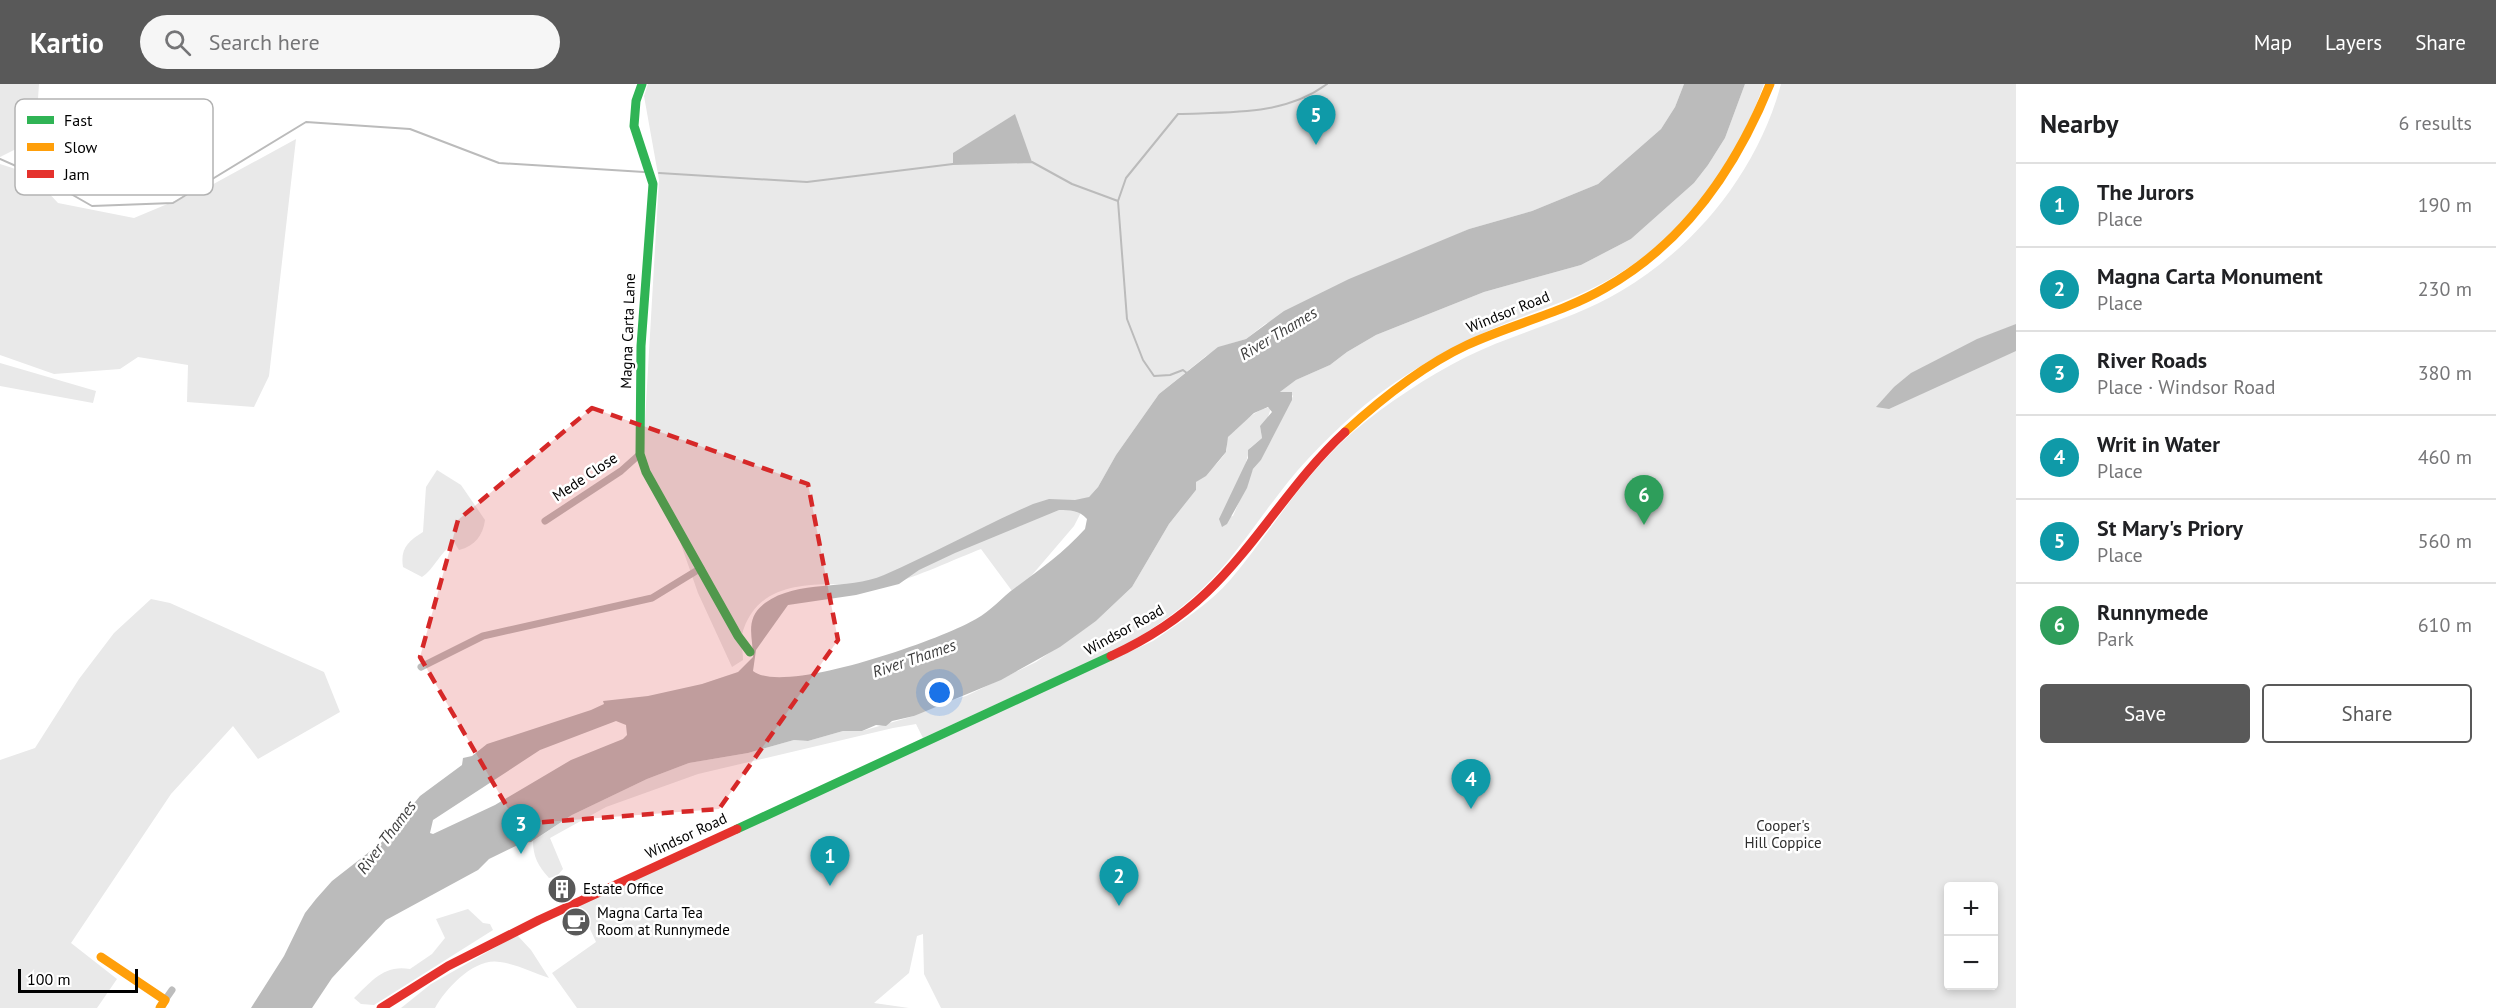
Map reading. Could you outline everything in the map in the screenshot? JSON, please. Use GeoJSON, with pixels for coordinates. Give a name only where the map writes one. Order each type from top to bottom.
{"type":"FeatureCollection","features":[{"type":"Feature","properties":{"kind":"main road","name":"Magna Carta Lane"},"geometry":{"type":"LineString","coordinates":[[642,84],[636,101],[634,126],[652,184],[641,346],[640,454],[646,472],[738,636],[750,652]]}},
{"type":"Feature","properties":{"kind":"main road","name":"Windsor Road"},"geometry":{"type":"LineString","coordinates":[[381,1008],[448,966],[539,920],[955,730],[1130,647],[1159,630],[1216,583],[1305,472],[1337,437],[1379,403],[1466,346],[1620,279],[1689,223],[1716,191],[1744,146],[1770,84]]}},
{"type":"Feature","properties":{"kind":"main road"},"geometry":{"type":"LineString","coordinates":[[101,957],[163,1004]]}},
{"type":"Feature","properties":{"kind":"street","name":"Mede Close"},"geometry":{"type":"LineString","coordinates":[[544,521],[621,471],[640,454]]}},
{"type":"Feature","properties":{"kind":"street"},"geometry":{"type":"LineString","coordinates":[[421,667],[483,636],[652,598],[701,568]]}},
{"type":"Feature","properties":{"kind":"street"},"geometry":{"type":"LineString","coordinates":[[163,1004],[172,990]]}},
{"type":"Feature","properties":{"kind":"highlighted area"},"geometry":{"type":"Polygon","coordinates":[[[592,408],[808,484],[838,640],[719,809],[517,824],[420,657],[458,520],[592,408]]]}},
{"type":"Feature","properties":{"kind":"green space"},"geometry":{"type":"Polygon","coordinates":[[[0,84],[39,84],[38,99],[15,99],[15,150],[0,157],[0,84]]]}},
{"type":"Feature","properties":{"kind":"green space"},"geometry":{"type":"Polygon","coordinates":[[[648,84],[1684,84],[1675,107],[1661,129],[1598,184],[1532,211],[1469,229],[1265,324],[1246,339],[1223,346],[1206,356],[1159,394],[1116,455],[1098,487],[1089,497],[1074,526],[1015,595],[981,549],[923,573],[891,583],[808,585],[788,589],[770,596],[755,609],[743,632],[743,660],[732,667],[698,593],[676,530],[643,455],[659,180],[644,96],[648,84]]]}},
{"type":"Feature","properties":{"kind":"green space"},"geometry":{"type":"Polygon","coordinates":[[[1745,84],[1764,84],[1736,146],[1719,175],[1699,202],[1652,250],[1625,270],[1595,287],[1458,345],[1410,372],[1380,393],[1308,458],[1211,580],[1179,609],[1145,633],[1121,647],[923,738],[916,724],[893,728],[698,774],[606,807],[550,838],[563,869],[557,876],[549,878],[542,869],[535,856],[533,841],[572,815],[647,779],[689,763],[748,753],[794,740],[808,741],[843,731],[862,731],[914,716],[935,705],[966,696],[1036,662],[1096,621],[1132,587],[1169,524],[1196,490],[1196,482],[1223,456],[1227,450],[1227,439],[1240,424],[1261,410],[1271,408],[1267,420],[1260,426],[1262,438],[1250,448],[1244,469],[1220,519],[1233,516],[1253,469],[1261,460],[1293,396],[1289,392],[1280,392],[1296,380],[1330,365],[1376,335],[1484,292],[1581,265],[1631,239],[1694,183],[1708,165],[1725,138],[1745,84]]]}},
{"type":"Feature","properties":{"kind":"green space","name":"Cooper's Hill Coppice"},"geometry":{"type":"Polygon","coordinates":[[[1781,84],[2016,84],[2016,1008],[941,1008],[924,974],[923,934],[917,936],[909,973],[874,1003],[909,1008],[577,1008],[552,973],[596,942],[579,905],[1153,641],[1223,588],[1319,466],[1353,432],[1393,401],[1466,357],[1584,310],[1649,273],[1675,252],[1721,203],[1757,146],[1771,116],[1781,84]]]}},
{"type":"Feature","properties":{"kind":"green space"},"geometry":{"type":"Polygon","coordinates":[[[296,139],[269,376],[254,407],[187,402],[188,365],[138,357],[120,369],[54,374],[0,355],[0,164],[15,169],[15,195],[51,195],[58,203],[134,218],[189,195],[213,195],[213,184],[296,139]]]}},
{"type":"Feature","properties":{"kind":"green space"},"geometry":{"type":"Polygon","coordinates":[[[0,363],[96,391],[93,403],[0,386],[0,363]]]}},
{"type":"Feature","properties":{"kind":"green space"},"geometry":{"type":"Polygon","coordinates":[[[437,470],[461,485],[485,520],[480,535],[474,543],[459,550],[454,542],[422,577],[403,567],[402,561],[406,546],[423,532],[426,487],[437,470]]]}},
{"type":"Feature","properties":{"kind":"green space"},"geometry":{"type":"Polygon","coordinates":[[[151,599],[170,603],[324,672],[340,712],[258,759],[233,726],[171,794],[71,943],[117,979],[97,1008],[0,1008],[0,760],[35,748],[79,679],[114,633],[151,599]]]}},
{"type":"Feature","properties":{"kind":"green space"},"geometry":{"type":"Polygon","coordinates":[[[468,909],[483,923],[490,924],[493,930],[374,1005],[361,1004],[354,998],[372,980],[385,972],[401,968],[410,969],[432,954],[445,938],[436,919],[468,909]]]}},
{"type":"Feature","properties":{"kind":"green space"},"geometry":{"type":"Polygon","coordinates":[[[517,935],[531,950],[549,978],[512,965],[490,962],[471,969],[462,976],[446,992],[435,1008],[401,1008],[431,984],[517,935]]]}},
{"type":"Feature","properties":{"kind":"water","name":"River Thames"},"geometry":{"type":"Polygon","coordinates":[[[1684,84],[1745,84],[1725,138],[1708,165],[1694,183],[1631,239],[1581,265],[1484,292],[1376,335],[1330,365],[1296,380],[1280,392],[1292,392],[1292,400],[1261,460],[1253,469],[1247,488],[1227,524],[1222,527],[1219,519],[1248,458],[1248,450],[1262,438],[1260,426],[1272,412],[1268,407],[1254,413],[1228,437],[1226,452],[1206,476],[1196,482],[1196,490],[1169,524],[1132,587],[1096,621],[1060,647],[1001,680],[914,716],[892,721],[886,726],[876,725],[862,731],[843,731],[808,741],[794,740],[748,753],[689,763],[647,779],[572,815],[531,842],[522,843],[489,859],[478,870],[386,920],[332,978],[312,1008],[251,1008],[284,956],[305,913],[316,899],[332,881],[382,842],[420,796],[462,765],[463,758],[472,756],[487,744],[591,710],[604,704],[603,701],[648,696],[702,684],[738,672],[753,657],[751,628],[754,615],[765,603],[778,596],[807,588],[870,580],[903,567],[1033,504],[1049,499],[1075,500],[1089,497],[1098,487],[1116,455],[1159,394],[1218,347],[1246,339],[1284,311],[1349,279],[1469,229],[1532,211],[1598,184],[1661,129],[1675,107],[1684,84]],[[1059,510],[955,553],[919,570],[899,584],[856,595],[788,605],[756,650],[753,671],[770,677],[828,671],[899,651],[976,619],[1052,560],[1085,529],[1087,519],[1084,516],[1074,511],[1059,510]],[[616,721],[540,750],[433,820],[430,833],[433,834],[495,805],[571,760],[623,739],[627,735],[626,725],[616,721]]]}},
{"type":"Feature","properties":{"kind":"water"},"geometry":{"type":"Polygon","coordinates":[[[1015,114],[1032,162],[953,164],[953,153],[1015,114]]]}},
{"type":"Feature","properties":{"kind":"water"},"geometry":{"type":"Polygon","coordinates":[[[2016,324],[2016,351],[1889,409],[1876,407],[1894,387],[1911,373],[1977,339],[2016,324]]]}},
{"type":"Feature","properties":{"kind":"waterway"},"geometry":{"type":"LineString","coordinates":[[1118,201],[1126,178],[1178,114],[1236,112],[1274,107],[1293,102],[1327,84]]}},
{"type":"Feature","properties":{"kind":"waterway"},"geometry":{"type":"LineString","coordinates":[[213,179],[306,122],[410,129],[499,163],[644,172]]}},
{"type":"Feature","properties":{"kind":"waterway"},"geometry":{"type":"LineString","coordinates":[[0,159],[15,166]]}},
{"type":"Feature","properties":{"kind":"waterway"},"geometry":{"type":"LineString","coordinates":[[659,173],[807,182],[953,164],[1032,162],[1072,184],[1118,201],[1127,319],[1143,360],[1154,376],[1170,375],[1183,370],[1188,374]]}},
{"type":"Feature","properties":{"kind":"waterway"},"geometry":{"type":"LineString","coordinates":[[73,195],[92,206],[173,203],[186,195]]}},
{"type":"Feature","properties":{"kind":"traffic: fast"},"geometry":{"type":"LineString","coordinates":[[642,84],[636,101],[634,126],[653,184],[641,346],[640,454],[646,472],[738,636],[750,652]]}},
{"type":"Feature","properties":{"kind":"traffic: fast"},"geometry":{"type":"LineString","coordinates":[[737,829],[1111,656]]}},
{"type":"Feature","properties":{"kind":"traffic: slow"},"geometry":{"type":"LineString","coordinates":[[1345,432],[1373,407],[1418,373],[1450,353],[1589,297],[1634,270],[1660,249],[1705,201],[1724,174],[1741,145],[1770,84]]}},
{"type":"Feature","properties":{"kind":"traffic: slow"},"geometry":{"type":"LineString","coordinates":[[101,957],[165,1000],[160,1008]]}},
{"type":"Feature","properties":{"kind":"traffic: jam"},"geometry":{"type":"LineString","coordinates":[[1111,656],[1162,628],[1207,592],[1243,553],[1309,470],[1345,432]]}},
{"type":"Feature","properties":{"kind":"traffic: jam"},"geometry":{"type":"LineString","coordinates":[[381,1008],[448,966],[539,920],[737,829]]}},
{"type":"Feature","properties":{"kind":"place","name":"St Mary's Priory"},"geometry":{"type":"Point","coordinates":[1316,145]}},
{"type":"Feature","properties":{"kind":"place","name":"Runnymede"},"geometry":{"type":"Point","coordinates":[1644,525]}},
{"type":"Feature","properties":{"kind":"place","name":"Writ in Water"},"geometry":{"type":"Point","coordinates":[1471,809]}},
{"type":"Feature","properties":{"kind":"place","name":"River Roads"},"geometry":{"type":"Point","coordinates":[521,854]}},
{"type":"Feature","properties":{"kind":"place","name":"The Jurors"},"geometry":{"type":"Point","coordinates":[830,886]}},
{"type":"Feature","properties":{"kind":"place","name":"Estate Office"},"geometry":{"type":"Point","coordinates":[562,889]}},
{"type":"Feature","properties":{"kind":"place","name":"Magna Carta Monument"},"geometry":{"type":"Point","coordinates":[1119,906]}},
{"type":"Feature","properties":{"kind":"place","name":"Magna Carta Tea Room at Runnymede"},"geometry":{"type":"Point","coordinates":[576,922]}}]}
